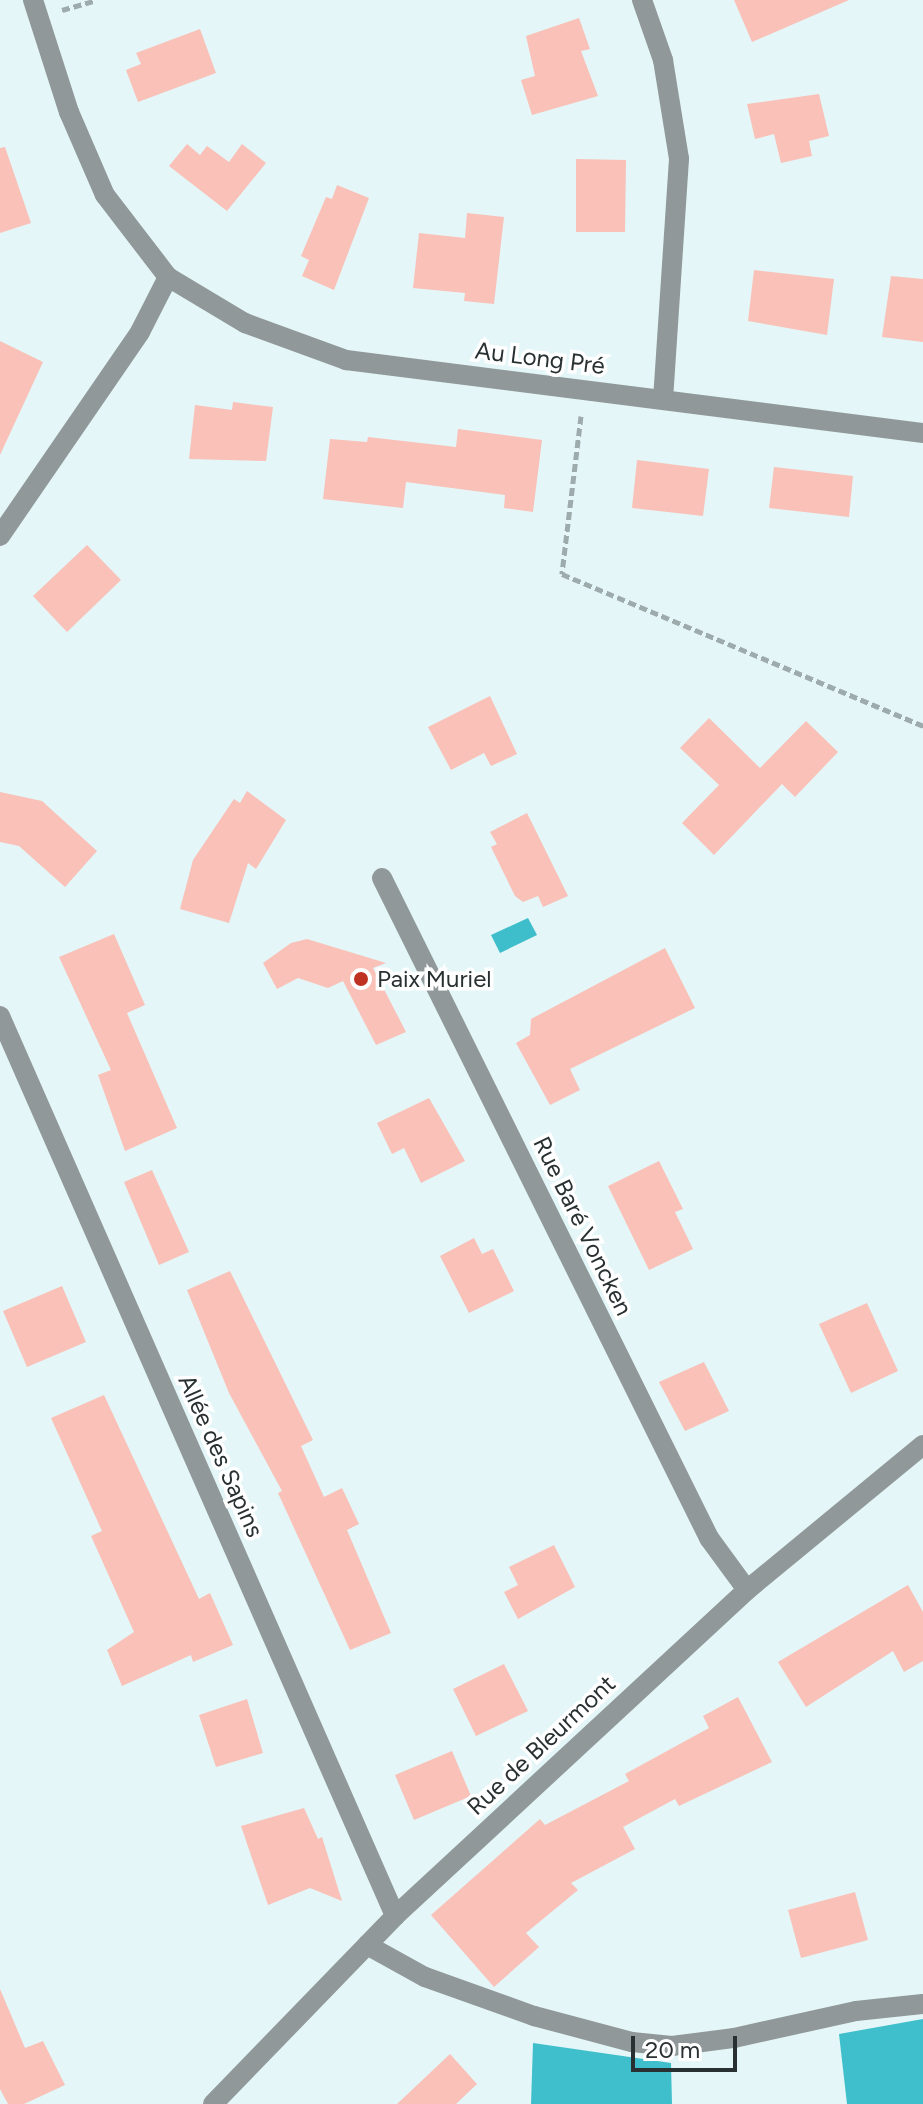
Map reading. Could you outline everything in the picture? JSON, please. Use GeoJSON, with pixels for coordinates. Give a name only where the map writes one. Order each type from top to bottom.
{"type":"FeatureCollection","features":[{"type":"Feature","properties":{"kind":"street","name":"Au Long Pré"},"geometry":{"type":"LineString","coordinates":[[33,0],[69,112],[105,195],[168,277],[245,323],[346,360],[923,433]]}},
{"type":"Feature","properties":{"kind":"street"},"geometry":{"type":"LineString","coordinates":[[642,0],[663,60],[679,159],[663,399]]}},
{"type":"Feature","properties":{"kind":"street"},"geometry":{"type":"LineString","coordinates":[[6,530],[140,332],[168,277]]}},
{"type":"Feature","properties":{"kind":"street","name":"Rue Baré Voncken"},"geometry":{"type":"LineString","coordinates":[[382,878],[709,1538],[747,1590]]}},
{"type":"Feature","properties":{"kind":"street","name":"Allée des Sapins"},"geometry":{"type":"LineString","coordinates":[[0,1016],[395,1916]]}},
{"type":"Feature","properties":{"kind":"street","name":"Rue de Bleurmont"},"geometry":{"type":"LineString","coordinates":[[213,2104],[395,1916],[747,1590],[923,1445]]}},
{"type":"Feature","properties":{"kind":"street"},"geometry":{"type":"LineString","coordinates":[[367,1945],[425,1977],[534,2016],[632,2042],[672,2046],[734,2038],[856,2011],[923,2004]]}},
{"type":"Feature","properties":{"kind":"path"},"geometry":{"type":"LineString","coordinates":[[585,389],[562,574],[923,726]]}},
{"type":"Feature","properties":{"kind":"shaded area"},"geometry":{"type":"Polygon","coordinates":[[[528,918],[537,935],[500,953],[491,935],[528,918]]]}},
{"type":"Feature","properties":{"kind":"shaded area"},"geometry":{"type":"Polygon","coordinates":[[[923,2019],[923,2104],[847,2104],[839,2034],[923,2019]]]}},
{"type":"Feature","properties":{"kind":"shaded area"},"geometry":{"type":"Polygon","coordinates":[[[533,2043],[671,2063],[672,2104],[531,2104],[533,2043]]]}},
{"type":"Feature","properties":{"kind":"building"},"geometry":{"type":"Polygon","coordinates":[[[734,0],[849,0],[752,42],[734,0]]]}},
{"type":"Feature","properties":{"kind":"building"},"geometry":{"type":"Polygon","coordinates":[[[579,18],[590,49],[581,51],[598,96],[532,115],[521,80],[535,76],[526,36],[579,18]]]}},
{"type":"Feature","properties":{"kind":"building"},"geometry":{"type":"Polygon","coordinates":[[[200,29],[216,73],[138,102],[126,70],[141,64],[136,53],[200,29]]]}},
{"type":"Feature","properties":{"kind":"building"},"geometry":{"type":"Polygon","coordinates":[[[819,94],[829,136],[809,141],[812,156],[781,163],[774,134],[755,139],[747,104],[819,94]]]}},
{"type":"Feature","properties":{"kind":"building"},"geometry":{"type":"Polygon","coordinates":[[[187,144],[200,155],[207,146],[229,162],[242,144],[266,163],[227,211],[169,166],[187,144]]]}},
{"type":"Feature","properties":{"kind":"building"},"geometry":{"type":"Polygon","coordinates":[[[5,147],[31,223],[0,233],[0,148],[5,147]]]}},
{"type":"Feature","properties":{"kind":"building"},"geometry":{"type":"Polygon","coordinates":[[[576,159],[626,160],[625,232],[576,232],[576,159]]]}},
{"type":"Feature","properties":{"kind":"building"},"geometry":{"type":"Polygon","coordinates":[[[337,185],[369,198],[334,290],[302,276],[309,260],[301,256],[326,197],[332,199],[337,185]]]}},
{"type":"Feature","properties":{"kind":"building"},"geometry":{"type":"Polygon","coordinates":[[[467,213],[504,217],[494,304],[464,301],[465,293],[413,288],[419,233],[465,238],[467,213]]]}},
{"type":"Feature","properties":{"kind":"building"},"geometry":{"type":"Polygon","coordinates":[[[754,270],[834,279],[827,335],[748,321],[754,270]]]}},
{"type":"Feature","properties":{"kind":"building"},"geometry":{"type":"Polygon","coordinates":[[[891,276],[923,279],[923,342],[882,337],[891,276]]]}},
{"type":"Feature","properties":{"kind":"building"},"geometry":{"type":"Polygon","coordinates":[[[0,341],[43,362],[0,455],[0,341]]]}},
{"type":"Feature","properties":{"kind":"building"},"geometry":{"type":"Polygon","coordinates":[[[233,402],[273,407],[266,461],[189,459],[195,405],[232,410],[233,402]]]}},
{"type":"Feature","properties":{"kind":"building"},"geometry":{"type":"Polygon","coordinates":[[[458,429],[542,440],[533,512],[504,508],[505,495],[406,482],[403,508],[323,499],[330,439],[367,442],[368,437],[456,447],[458,429]]]}},
{"type":"Feature","properties":{"kind":"building"},"geometry":{"type":"Polygon","coordinates":[[[637,460],[709,469],[703,516],[632,508],[637,460]]]}},
{"type":"Feature","properties":{"kind":"building"},"geometry":{"type":"Polygon","coordinates":[[[774,467],[853,476],[849,517],[769,508],[774,467]]]}},
{"type":"Feature","properties":{"kind":"building"},"geometry":{"type":"Polygon","coordinates":[[[87,545],[121,580],[67,632],[33,596],[87,545]]]}},
{"type":"Feature","properties":{"kind":"building"},"geometry":{"type":"Polygon","coordinates":[[[490,696],[517,754],[491,766],[484,753],[451,770],[428,727],[490,696]]]}},
{"type":"Feature","properties":{"kind":"building"},"geometry":{"type":"Polygon","coordinates":[[[709,718],[760,768],[806,721],[838,752],[795,797],[782,784],[714,855],[682,823],[719,785],[680,748],[709,718]]]}},
{"type":"Feature","properties":{"kind":"building"},"geometry":{"type":"Polygon","coordinates":[[[247,791],[286,820],[256,869],[248,863],[229,923],[180,909],[193,860],[234,799],[240,803],[247,791]]]}},
{"type":"Feature","properties":{"kind":"building"},"geometry":{"type":"Polygon","coordinates":[[[0,792],[42,801],[97,851],[65,887],[19,846],[0,842],[0,792]]]}},
{"type":"Feature","properties":{"kind":"building"},"geometry":{"type":"Polygon","coordinates":[[[527,813],[568,896],[543,907],[538,896],[523,902],[515,896],[491,847],[497,844],[490,832],[527,813]]]}},
{"type":"Feature","properties":{"kind":"building"},"geometry":{"type":"Polygon","coordinates":[[[114,934],[145,1005],[127,1013],[177,1128],[125,1151],[98,1075],[111,1070],[59,957],[114,934]]]}},
{"type":"Feature","properties":{"kind":"building"},"geometry":{"type":"Polygon","coordinates":[[[307,939],[386,963],[373,968],[406,1032],[376,1045],[343,981],[328,988],[298,978],[277,989],[263,963],[291,943],[307,939]]]}},
{"type":"Feature","properties":{"kind":"building"},"geometry":{"type":"Polygon","coordinates":[[[665,948],[695,1008],[570,1069],[580,1090],[550,1105],[516,1043],[530,1035],[531,1019],[665,948]]]}},
{"type":"Feature","properties":{"kind":"building"},"geometry":{"type":"Polygon","coordinates":[[[429,1098],[465,1161],[421,1183],[404,1148],[392,1154],[377,1123],[429,1098]]]}},
{"type":"Feature","properties":{"kind":"building"},"geometry":{"type":"Polygon","coordinates":[[[659,1161],[683,1209],[675,1212],[693,1249],[649,1270],[608,1186],[659,1161]]]}},
{"type":"Feature","properties":{"kind":"building"},"geometry":{"type":"Polygon","coordinates":[[[152,1170],[189,1252],[159,1265],[124,1182],[152,1170]]]}},
{"type":"Feature","properties":{"kind":"building"},"geometry":{"type":"Polygon","coordinates":[[[474,1238],[482,1254],[493,1249],[514,1291],[469,1313],[440,1256],[474,1238]]]}},
{"type":"Feature","properties":{"kind":"building"},"geometry":{"type":"Polygon","coordinates":[[[230,1271],[313,1440],[301,1446],[324,1497],[342,1488],[359,1524],[347,1530],[391,1633],[350,1650],[278,1493],[282,1491],[229,1393],[187,1290],[230,1271]]]}},
{"type":"Feature","properties":{"kind":"building"},"geometry":{"type":"Polygon","coordinates":[[[62,1286],[86,1342],[27,1367],[3,1311],[62,1286]]]}},
{"type":"Feature","properties":{"kind":"building"},"geometry":{"type":"Polygon","coordinates":[[[867,1303],[898,1371],[851,1393],[819,1324],[867,1303]]]}},
{"type":"Feature","properties":{"kind":"building"},"geometry":{"type":"Polygon","coordinates":[[[704,1362],[729,1411],[685,1431],[659,1382],[704,1362]]]}},
{"type":"Feature","properties":{"kind":"building"},"geometry":{"type":"Polygon","coordinates":[[[104,1395],[199,1599],[210,1593],[233,1645],[193,1662],[191,1655],[122,1686],[107,1650],[134,1632],[91,1536],[102,1531],[51,1418],[104,1395]]]}},
{"type":"Feature","properties":{"kind":"building"},"geometry":{"type":"Polygon","coordinates":[[[554,1545],[575,1587],[518,1619],[504,1592],[518,1585],[509,1567],[554,1545]]]}},
{"type":"Feature","properties":{"kind":"building"},"geometry":{"type":"Polygon","coordinates":[[[908,1585],[923,1612],[923,1661],[904,1672],[893,1651],[806,1707],[778,1662],[908,1585]]]}},
{"type":"Feature","properties":{"kind":"building"},"geometry":{"type":"Polygon","coordinates":[[[504,1664],[528,1711],[476,1736],[453,1689],[504,1664]]]}},
{"type":"Feature","properties":{"kind":"building"},"geometry":{"type":"Polygon","coordinates":[[[738,1697],[772,1762],[679,1806],[675,1799],[623,1827],[635,1849],[571,1883],[578,1890],[526,1933],[539,1947],[494,1987],[431,1915],[540,1819],[545,1825],[629,1781],[625,1774],[709,1728],[703,1716],[738,1697]]]}},
{"type":"Feature","properties":{"kind":"building"},"geometry":{"type":"Polygon","coordinates":[[[247,1699],[263,1753],[216,1767],[199,1715],[247,1699]]]}},
{"type":"Feature","properties":{"kind":"building"},"geometry":{"type":"Polygon","coordinates":[[[452,1751],[471,1796],[414,1820],[395,1775],[452,1751]]]}},
{"type":"Feature","properties":{"kind":"building"},"geometry":{"type":"Polygon","coordinates":[[[304,1808],[318,1839],[322,1837],[342,1901],[310,1888],[268,1905],[241,1826],[304,1808]]]}},
{"type":"Feature","properties":{"kind":"building"},"geometry":{"type":"Polygon","coordinates":[[[855,1892],[868,1940],[801,1958],[788,1910],[855,1892]]]}},
{"type":"Feature","properties":{"kind":"building"},"geometry":{"type":"Polygon","coordinates":[[[0,1989],[25,2048],[43,2041],[65,2085],[24,2104],[8,2104],[0,2089],[0,1989]]]}},
{"type":"Feature","properties":{"kind":"building"},"geometry":{"type":"Polygon","coordinates":[[[450,2054],[477,2084],[456,2104],[397,2104],[450,2054]]]}},
{"type":"Feature","properties":{"kind":"place","name":"Paix Muriel"},"geometry":{"type":"Point","coordinates":[361,979]}}]}
